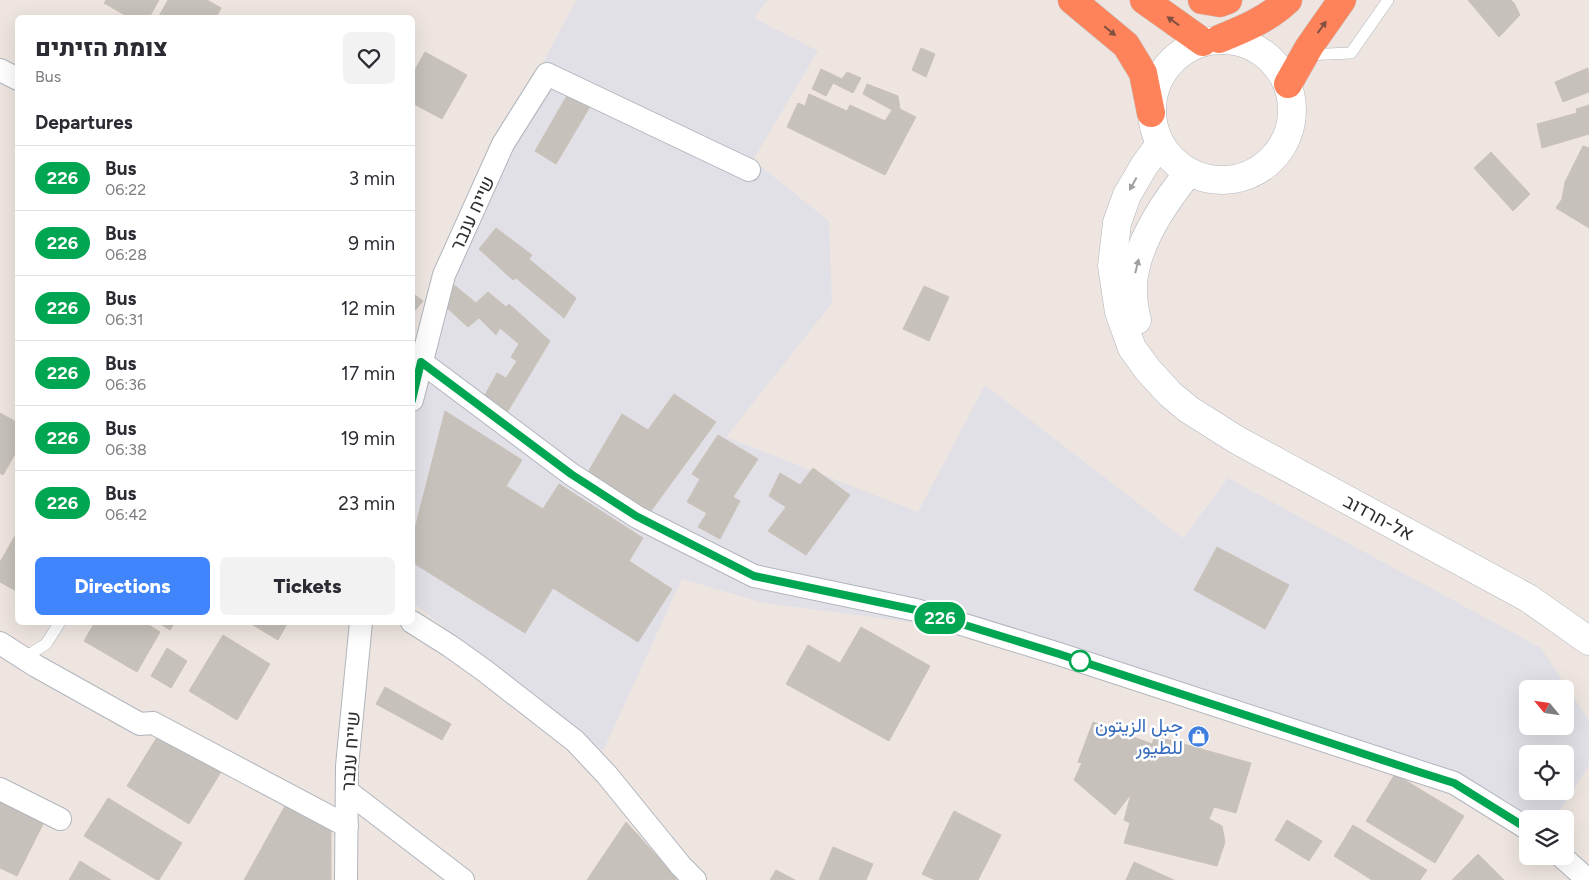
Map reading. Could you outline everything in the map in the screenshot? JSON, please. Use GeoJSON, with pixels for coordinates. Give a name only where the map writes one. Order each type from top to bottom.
{"type":"FeatureCollection","features":[{"type":"Feature","properties":{"kind":"highway"},"geometry":{"type":"LineString","coordinates":[[1072,0],[1126,45],[1144,72],[1151,113]]}},
{"type":"Feature","properties":{"kind":"highway"},"geometry":{"type":"LineString","coordinates":[[1144,0],[1211,41],[1252,25],[1269,16],[1288,0]]}},
{"type":"Feature","properties":{"kind":"highway"},"geometry":{"type":"LineString","coordinates":[[1202,0],[1220,2],[1228,0]]}},
{"type":"Feature","properties":{"kind":"highway"},"geometry":{"type":"LineString","coordinates":[[1288,84],[1304,55],[1342,0]]}},
{"type":"Feature","properties":{"kind":"street"},"geometry":{"type":"LineString","coordinates":[[1211,41],[1241,41],[1261,50],[1277,65],[1288,84],[1292,97],[1293,112],[1291,126],[1279,152],[1266,166],[1249,176],[1230,181],[1211,180],[1189,172],[1176,164],[1160,144],[1151,113],[1153,94],[1160,76],[1171,61],[1186,50],[1211,41]]}},
{"type":"Feature","properties":{"kind":"street"},"geometry":{"type":"LineString","coordinates":[[0,70],[15,78]]}},
{"type":"Feature","properties":{"kind":"street","name":"שייח ענבר"},"geometry":{"type":"LineString","coordinates":[[415,375],[417,358],[444,275],[504,144],[547,74],[749,170]]}},
{"type":"Feature","properties":{"kind":"street","name":"אל-חרדוב"},"geometry":{"type":"LineString","coordinates":[[1160,144],[1127,195],[1117,223],[1112,266],[1119,312],[1132,348],[1148,370],[1170,394],[1188,409],[1237,440],[1528,598],[1589,641]]}},
{"type":"Feature","properties":{"kind":"street","name":"אל-חרדוב"},"geometry":{"type":"LineString","coordinates":[[1170,394],[1157,376],[1142,342],[1133,303],[1135,267],[1150,229],[1172,192],[1189,172]]}},
{"type":"Feature","properties":{"kind":"street"},"geometry":{"type":"LineString","coordinates":[[417,358],[571,474],[636,516],[754,576],[916,610],[1059,654],[1454,783],[1519,823]]}},
{"type":"Feature","properties":{"kind":"street"},"geometry":{"type":"LineString","coordinates":[[415,624],[485,671],[575,742],[607,775],[670,853],[695,880]]}},
{"type":"Feature","properties":{"kind":"street","name":"שייח ענבר"},"geometry":{"type":"LineString","coordinates":[[346,880],[347,766],[362,625]]}},
{"type":"Feature","properties":{"kind":"street"},"geometry":{"type":"LineString","coordinates":[[0,643],[140,724],[154,723],[347,826]]}},
{"type":"Feature","properties":{"kind":"street"},"geometry":{"type":"LineString","coordinates":[[0,788],[60,819]]}},
{"type":"Feature","properties":{"kind":"street"},"geometry":{"type":"LineString","coordinates":[[347,791],[463,880]]}},
{"type":"Feature","properties":{"kind":"street"},"geometry":{"type":"LineString","coordinates":[[1571,865],[1588,880]]}},
{"type":"Feature","properties":{"kind":"lane"},"geometry":{"type":"LineString","coordinates":[[1304,55],[1351,54],[1388,0]]}},
{"type":"Feature","properties":{"kind":"lane"},"geometry":{"type":"LineString","coordinates":[[24,658],[46,644],[58,625]]}},
{"type":"Feature","properties":{"kind":"shaded area"},"geometry":{"type":"Polygon","coordinates":[[[576,0],[768,0],[754,18],[818,51],[753,160],[829,221],[832,303],[726,437],[918,512],[985,385],[1183,538],[1228,478],[1541,648],[1562,680],[1519,680],[1519,735],[1574,735],[1574,698],[1589,720],[1589,765],[1574,789],[1574,745],[1519,745],[1519,800],[1567,800],[1561,810],[1519,810],[1519,816],[1042,639],[764,603],[682,579],[603,751],[415,605],[415,408],[434,289],[481,181],[576,0]]]}},
{"type":"Feature","properties":{"kind":"building"},"geometry":{"type":"Polygon","coordinates":[[[106,0],[159,0],[151,15],[125,15],[104,3],[106,0]]]}},
{"type":"Feature","properties":{"kind":"building"},"geometry":{"type":"Polygon","coordinates":[[[168,0],[207,0],[221,8],[218,15],[160,15],[168,0]]]}},
{"type":"Feature","properties":{"kind":"building"},"geometry":{"type":"Polygon","coordinates":[[[1468,0],[1511,0],[1520,15],[1499,37],[1468,0]]]}},
{"type":"Feature","properties":{"kind":"building"},"geometry":{"type":"Polygon","coordinates":[[[921,48],[935,54],[926,77],[912,70],[921,48]]]}},
{"type":"Feature","properties":{"kind":"building"},"geometry":{"type":"Polygon","coordinates":[[[425,52],[467,75],[442,119],[415,105],[415,70],[425,52]]]}},
{"type":"Feature","properties":{"kind":"building"},"geometry":{"type":"Polygon","coordinates":[[[1588,68],[1589,92],[1563,102],[1555,82],[1588,68]]]}},
{"type":"Feature","properties":{"kind":"building"},"geometry":{"type":"Polygon","coordinates":[[[821,69],[842,79],[847,72],[861,78],[853,93],[833,83],[826,96],[812,89],[821,69]]]}},
{"type":"Feature","properties":{"kind":"building"},"geometry":{"type":"Polygon","coordinates":[[[867,84],[898,96],[900,109],[916,117],[885,175],[787,127],[798,103],[805,106],[809,94],[847,111],[850,105],[885,121],[892,110],[863,94],[867,84]]]}},
{"type":"Feature","properties":{"kind":"building"},"geometry":{"type":"Polygon","coordinates":[[[569,92],[591,105],[556,164],[535,151],[569,92]]]}},
{"type":"Feature","properties":{"kind":"building"},"geometry":{"type":"Polygon","coordinates":[[[1589,105],[1589,134],[1542,148],[1537,124],[1577,113],[1576,109],[1589,105]]]}},
{"type":"Feature","properties":{"kind":"building"},"geometry":{"type":"Polygon","coordinates":[[[1583,146],[1589,148],[1589,228],[1556,208],[1562,199],[1565,182],[1583,146]]]}},
{"type":"Feature","properties":{"kind":"building"},"geometry":{"type":"Polygon","coordinates":[[[1491,152],[1530,194],[1513,211],[1474,168],[1491,152]]]}},
{"type":"Feature","properties":{"kind":"building"},"geometry":{"type":"Polygon","coordinates":[[[496,228],[532,255],[529,259],[576,298],[564,318],[516,278],[513,280],[479,249],[496,228]]]}},
{"type":"Feature","properties":{"kind":"building"},"geometry":{"type":"Polygon","coordinates":[[[453,284],[476,303],[488,292],[506,307],[509,304],[550,341],[502,421],[480,404],[497,373],[506,378],[517,361],[511,357],[519,344],[500,328],[496,335],[479,318],[468,327],[446,307],[453,284]]]}},
{"type":"Feature","properties":{"kind":"building"},"geometry":{"type":"Polygon","coordinates":[[[924,286],[949,297],[929,341],[903,329],[924,286]]]}},
{"type":"Feature","properties":{"kind":"building"},"geometry":{"type":"Polygon","coordinates":[[[415,295],[423,301],[415,310],[415,295]]]}},
{"type":"Feature","properties":{"kind":"building"},"geometry":{"type":"Polygon","coordinates":[[[674,394],[716,422],[645,519],[584,479],[622,414],[648,430],[674,394]]]}},
{"type":"Feature","properties":{"kind":"building"},"geometry":{"type":"Polygon","coordinates":[[[445,411],[522,460],[506,486],[543,509],[559,484],[643,538],[629,561],[672,589],[638,642],[553,588],[525,633],[415,564],[415,528],[445,411]]]}},
{"type":"Feature","properties":{"kind":"building"},"geometry":{"type":"Polygon","coordinates":[[[0,413],[15,421],[15,454],[3,475],[0,473],[0,413]]]}},
{"type":"Feature","properties":{"kind":"building"},"geometry":{"type":"Polygon","coordinates":[[[718,435],[758,459],[733,497],[740,501],[720,539],[698,527],[707,513],[687,502],[700,479],[692,474],[718,435]]]}},
{"type":"Feature","properties":{"kind":"building"},"geometry":{"type":"Polygon","coordinates":[[[813,468],[850,495],[806,555],[768,531],[786,507],[769,496],[780,473],[800,485],[813,468]]]}},
{"type":"Feature","properties":{"kind":"building"},"geometry":{"type":"Polygon","coordinates":[[[15,536],[15,590],[0,582],[0,562],[15,536]]]}},
{"type":"Feature","properties":{"kind":"building"},"geometry":{"type":"Polygon","coordinates":[[[1217,547],[1289,585],[1265,629],[1194,590],[1217,547]]]}},
{"type":"Feature","properties":{"kind":"building"},"geometry":{"type":"Polygon","coordinates":[[[93,625],[149,625],[160,632],[137,672],[84,641],[93,625]]]}},
{"type":"Feature","properties":{"kind":"building"},"geometry":{"type":"Polygon","coordinates":[[[162,625],[173,625],[170,630],[162,625]]]}},
{"type":"Feature","properties":{"kind":"building"},"geometry":{"type":"Polygon","coordinates":[[[253,625],[286,625],[278,640],[253,625]]]}},
{"type":"Feature","properties":{"kind":"building"},"geometry":{"type":"Polygon","coordinates":[[[861,627],[930,666],[889,741],[786,684],[808,645],[840,663],[861,627]]]}},
{"type":"Feature","properties":{"kind":"building"},"geometry":{"type":"Polygon","coordinates":[[[223,635],[270,664],[237,720],[189,691],[223,635]]]}},
{"type":"Feature","properties":{"kind":"building"},"geometry":{"type":"Polygon","coordinates":[[[167,648],[187,661],[171,688],[151,676],[167,648]]]}},
{"type":"Feature","properties":{"kind":"building"},"geometry":{"type":"Polygon","coordinates":[[[385,687],[451,724],[442,740],[376,704],[385,687]]]}},
{"type":"Feature","properties":{"kind":"building"},"geometry":{"type":"Polygon","coordinates":[[[1093,722],[1152,744],[1155,736],[1251,763],[1236,813],[1214,807],[1209,819],[1222,826],[1225,842],[1217,866],[1124,843],[1130,823],[1124,820],[1131,794],[1115,815],[1074,780],[1082,763],[1078,762],[1093,722]]]}},
{"type":"Feature","properties":{"kind":"building"},"geometry":{"type":"Polygon","coordinates":[[[162,729],[224,767],[189,824],[127,786],[162,729]]]}},
{"type":"Feature","properties":{"kind":"building"},"geometry":{"type":"Polygon","coordinates":[[[1395,774],[1464,816],[1435,863],[1366,821],[1395,774]]]}},
{"type":"Feature","properties":{"kind":"building"},"geometry":{"type":"Polygon","coordinates":[[[108,798],[182,843],[159,880],[84,836],[108,798]]]}},
{"type":"Feature","properties":{"kind":"building"},"geometry":{"type":"Polygon","coordinates":[[[0,800],[44,822],[17,876],[0,868],[0,800]]]}},
{"type":"Feature","properties":{"kind":"building"},"geometry":{"type":"Polygon","coordinates":[[[286,804],[331,831],[331,880],[244,880],[286,804]]]}},
{"type":"Feature","properties":{"kind":"building"},"geometry":{"type":"Polygon","coordinates":[[[954,811],[1001,835],[978,880],[935,880],[922,874],[954,811]]]}},
{"type":"Feature","properties":{"kind":"building"},"geometry":{"type":"Polygon","coordinates":[[[1287,820],[1322,841],[1309,861],[1275,840],[1287,820]]]}},
{"type":"Feature","properties":{"kind":"building"},"geometry":{"type":"Polygon","coordinates":[[[626,822],[677,878],[676,880],[587,880],[626,822]]]}},
{"type":"Feature","properties":{"kind":"building"},"geometry":{"type":"Polygon","coordinates":[[[1353,825],[1427,870],[1420,880],[1372,880],[1334,856],[1353,825]]]}},
{"type":"Feature","properties":{"kind":"building"},"geometry":{"type":"Polygon","coordinates":[[[833,847],[873,864],[866,880],[819,880],[833,847]]]}},
{"type":"Feature","properties":{"kind":"building"},"geometry":{"type":"Polygon","coordinates":[[[1478,854],[1504,880],[1452,880],[1478,854]]]}},
{"type":"Feature","properties":{"kind":"building"},"geometry":{"type":"Polygon","coordinates":[[[80,861],[111,880],[69,880],[80,861]]]}},
{"type":"Feature","properties":{"kind":"building"},"geometry":{"type":"Polygon","coordinates":[[[1134,862],[1174,880],[1126,880],[1134,862]]]}},
{"type":"Feature","properties":{"kind":"building"},"geometry":{"type":"Polygon","coordinates":[[[776,870],[795,880],[770,880],[776,870]]]}},
{"type":"Feature","properties":{"kind":"bus line","name":"226"},"geometry":{"type":"LineString","coordinates":[[415,387],[421,362],[571,474],[636,516],[754,576],[916,610],[1059,654],[1454,783],[1519,823]]}},
{"type":"Feature","properties":{"kind":"place","name":"جبل الزيتون للطيور"},"geometry":{"type":"Point","coordinates":[1199,736]}}]}
